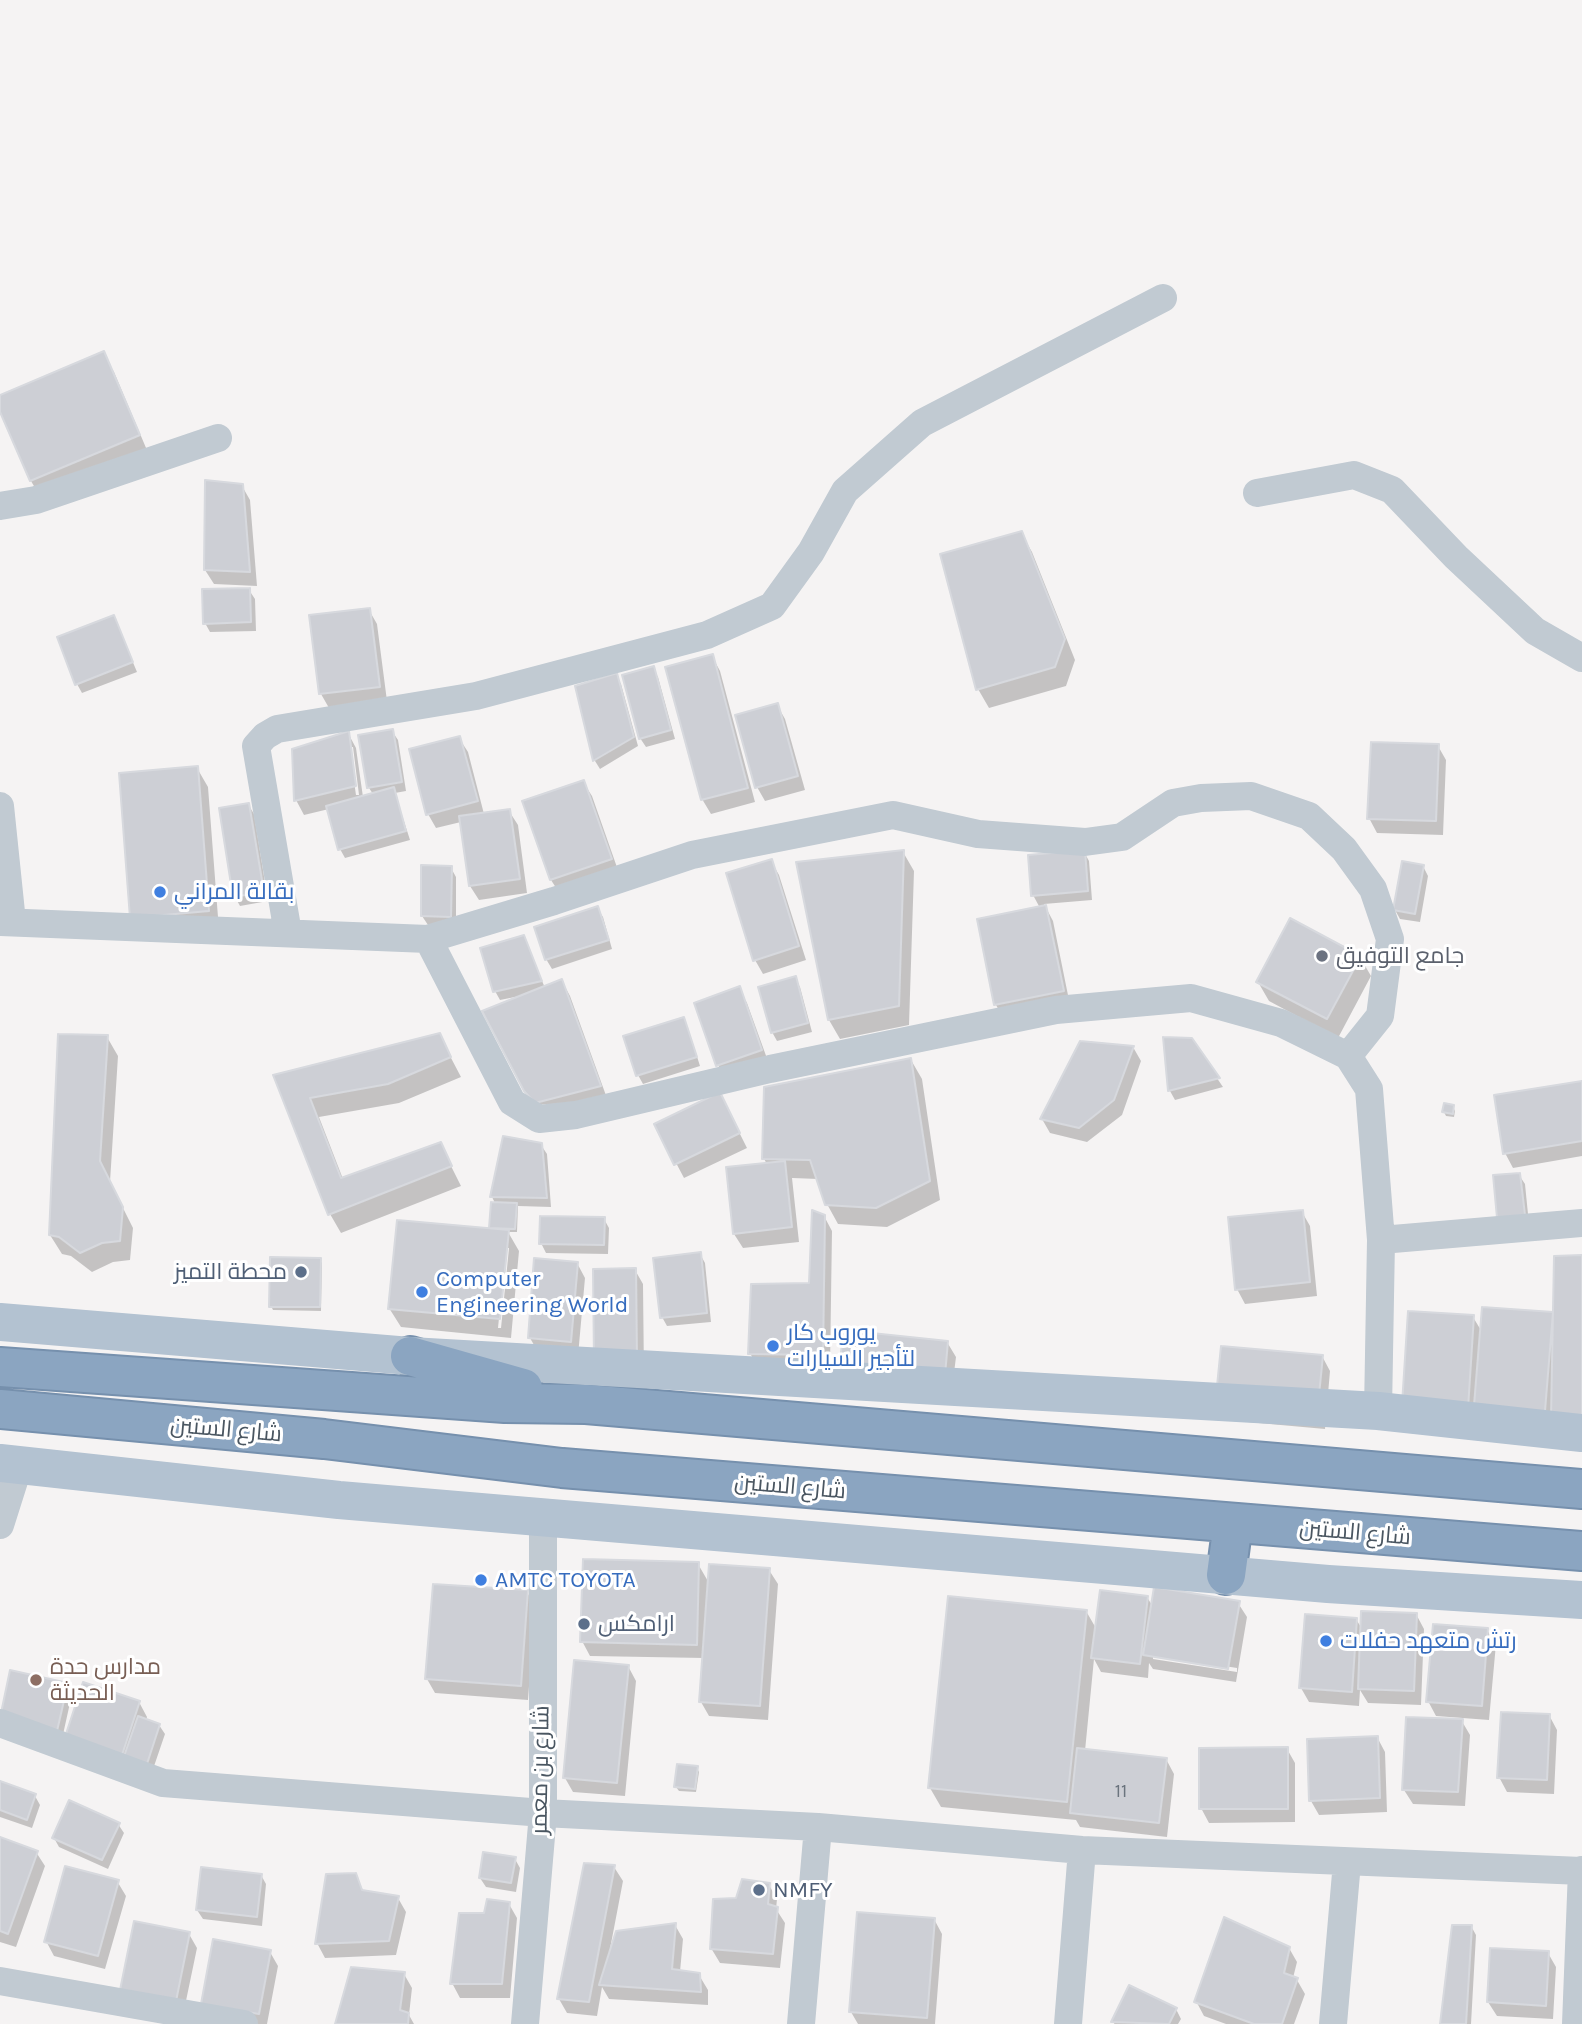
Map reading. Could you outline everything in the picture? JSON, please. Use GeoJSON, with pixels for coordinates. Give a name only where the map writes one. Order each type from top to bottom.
{"type":"FeatureCollection","features":[{"type":"Feature","properties":{"kind":"highway"},"geometry":{"type":"LineString","coordinates":[[410,1356],[586,1404]]}},
{"type":"Feature","properties":{"kind":"highway","name":"شارع الستين"},"geometry":{"type":"LineString","coordinates":[[0,1367],[505,1403],[586,1404],[1582,1489]]}},
{"type":"Feature","properties":{"kind":"highway","name":"شارع الستين"},"geometry":{"type":"LineString","coordinates":[[0,1409],[324,1439],[562,1468],[1582,1551]]}},
{"type":"Feature","properties":{"kind":"highway"},"geometry":{"type":"LineString","coordinates":[[1226,1575],[1233,1523]]}},
{"type":"Feature","properties":{"kind":"main road"},"geometry":{"type":"LineString","coordinates":[[0,1322],[410,1356],[1378,1411],[1582,1433]]}},
{"type":"Feature","properties":{"kind":"main road"},"geometry":{"type":"LineString","coordinates":[[9,1464],[339,1500],[1328,1584],[1582,1600]]}},
{"type":"Feature","properties":{"kind":"street"},"geometry":{"type":"LineString","coordinates":[[288,933],[256,746],[265,736],[276,729],[476,696],[707,635],[772,606],[811,552],[845,491],[922,423],[1163,298]]}},
{"type":"Feature","properties":{"kind":"street"},"geometry":{"type":"LineString","coordinates":[[0,506],[36,500],[218,438]]}},
{"type":"Feature","properties":{"kind":"street"},"geometry":{"type":"LineString","coordinates":[[1257,494],[1354,475],[1392,490],[1456,557],[1535,631],[1582,658]]}},
{"type":"Feature","properties":{"kind":"street"},"geometry":{"type":"LineString","coordinates":[[0,806],[6,922],[428,939],[692,855],[893,815],[978,834],[1085,842],[1122,837],[1173,803],[1201,798],[1251,796],[1309,816],[1344,849],[1373,889],[1390,939],[1380,1016],[1348,1056]]}},
{"type":"Feature","properties":{"kind":"street"},"geometry":{"type":"LineString","coordinates":[[428,939],[512,1102],[539,1119],[576,1115],[771,1069],[1056,1010],[1191,998],[1281,1023],[1348,1056],[1369,1089],[1381,1240],[1378,1411]]}},
{"type":"Feature","properties":{"kind":"street"},"geometry":{"type":"LineString","coordinates":[[1381,1240],[1582,1223]]}},
{"type":"Feature","properties":{"kind":"street"},"geometry":{"type":"LineString","coordinates":[[0,1525],[9,1464]]}},
{"type":"Feature","properties":{"kind":"street","name":"شارع بن معمر"},"geometry":{"type":"LineString","coordinates":[[525,2024],[543,1813],[543,1516]]}},
{"type":"Feature","properties":{"kind":"street"},"geometry":{"type":"LineString","coordinates":[[0,1723],[163,1783],[543,1813],[818,1828],[1082,1850],[1582,1871],[1576,2024]]}},
{"type":"Feature","properties":{"kind":"street"},"geometry":{"type":"LineString","coordinates":[[801,2024],[818,1828]]}},
{"type":"Feature","properties":{"kind":"street"},"geometry":{"type":"LineString","coordinates":[[1068,2024],[1082,1850]]}},
{"type":"Feature","properties":{"kind":"street"},"geometry":{"type":"LineString","coordinates":[[1333,2024],[1347,1862]]}},
{"type":"Feature","properties":{"kind":"street"},"geometry":{"type":"LineString","coordinates":[[0,1981],[244,2024]]}},
{"type":"Feature","properties":{"kind":"building"},"geometry":{"type":"Polygon","coordinates":[[[104,351],[140,435],[30,481],[0,412],[0,395],[104,351]]]}},
{"type":"Feature","properties":{"kind":"building"},"geometry":{"type":"Polygon","coordinates":[[[205,480],[243,484],[250,572],[204,570],[205,480]]]}},
{"type":"Feature","properties":{"kind":"building"},"geometry":{"type":"Polygon","coordinates":[[[1022,531],[1065,639],[1055,667],[976,690],[940,554],[1022,531]]]}},
{"type":"Feature","properties":{"kind":"building"},"geometry":{"type":"Polygon","coordinates":[[[250,588],[251,622],[203,624],[202,589],[250,588]]]}},
{"type":"Feature","properties":{"kind":"building"},"geometry":{"type":"Polygon","coordinates":[[[370,608],[380,687],[319,694],[309,615],[370,608]]]}},
{"type":"Feature","properties":{"kind":"building"},"geometry":{"type":"Polygon","coordinates":[[[114,615],[133,662],[75,685],[57,637],[114,615]]]}},
{"type":"Feature","properties":{"kind":"building"},"geometry":{"type":"Polygon","coordinates":[[[713,654],[748,788],[701,800],[665,667],[713,654]]]}},
{"type":"Feature","properties":{"kind":"building"},"geometry":{"type":"Polygon","coordinates":[[[654,666],[671,730],[639,739],[622,675],[654,666]]]}},
{"type":"Feature","properties":{"kind":"building"},"geometry":{"type":"Polygon","coordinates":[[[617,673],[634,737],[593,761],[575,686],[617,673]]]}},
{"type":"Feature","properties":{"kind":"building"},"geometry":{"type":"Polygon","coordinates":[[[778,703],[798,776],[755,788],[735,715],[778,703]]]}},
{"type":"Feature","properties":{"kind":"building"},"geometry":{"type":"Polygon","coordinates":[[[393,729],[402,782],[367,788],[358,735],[393,729]]]}},
{"type":"Feature","properties":{"kind":"building"},"geometry":{"type":"Polygon","coordinates":[[[349,731],[356,786],[294,801],[292,749],[349,731]]]}},
{"type":"Feature","properties":{"kind":"building"},"geometry":{"type":"Polygon","coordinates":[[[460,736],[478,801],[426,815],[409,749],[460,736]]]}},
{"type":"Feature","properties":{"kind":"building"},"geometry":{"type":"Polygon","coordinates":[[[1371,742],[1439,744],[1436,821],[1367,819],[1371,742]]]}},
{"type":"Feature","properties":{"kind":"building"},"geometry":{"type":"Polygon","coordinates":[[[198,766],[209,911],[130,918],[119,773],[198,766]]]}},
{"type":"Feature","properties":{"kind":"building"},"geometry":{"type":"Polygon","coordinates":[[[584,780],[612,859],[550,880],[522,801],[584,780]]]}},
{"type":"Feature","properties":{"kind":"building"},"geometry":{"type":"Polygon","coordinates":[[[394,787],[406,831],[338,850],[326,806],[394,787]]]}},
{"type":"Feature","properties":{"kind":"building"},"geometry":{"type":"Polygon","coordinates":[[[249,803],[264,892],[233,897],[219,808],[249,803]]]}},
{"type":"Feature","properties":{"kind":"building"},"geometry":{"type":"Polygon","coordinates":[[[510,809],[520,879],[469,886],[459,816],[510,809]]]}},
{"type":"Feature","properties":{"kind":"building"},"geometry":{"type":"Polygon","coordinates":[[[904,850],[899,1006],[828,1020],[796,862],[904,850]]]}},
{"type":"Feature","properties":{"kind":"building"},"geometry":{"type":"Polygon","coordinates":[[[1085,850],[1088,891],[1031,896],[1028,855],[1085,850]]]}},
{"type":"Feature","properties":{"kind":"building"},"geometry":{"type":"Polygon","coordinates":[[[772,859],[799,946],[753,961],[726,873],[772,859]]]}},
{"type":"Feature","properties":{"kind":"building"},"geometry":{"type":"Polygon","coordinates":[[[1402,861],[1424,865],[1415,914],[1393,910],[1402,861]]]}},
{"type":"Feature","properties":{"kind":"building"},"geometry":{"type":"Polygon","coordinates":[[[421,865],[452,866],[451,917],[421,916],[421,865]]]}},
{"type":"Feature","properties":{"kind":"building"},"geometry":{"type":"Polygon","coordinates":[[[1046,905],[1064,991],[994,1005],[977,919],[1046,905]]]}},
{"type":"Feature","properties":{"kind":"building"},"geometry":{"type":"Polygon","coordinates":[[[598,906],[609,940],[545,960],[534,927],[598,906]]]}},
{"type":"Feature","properties":{"kind":"building"},"geometry":{"type":"Polygon","coordinates":[[[1290,918],[1361,956],[1327,1019],[1256,982],[1290,918]]]}},
{"type":"Feature","properties":{"kind":"building"},"geometry":{"type":"Polygon","coordinates":[[[524,935],[542,981],[493,992],[480,948],[524,935]]]}},
{"type":"Feature","properties":{"kind":"building"},"geometry":{"type":"Polygon","coordinates":[[[796,976],[808,1023],[771,1033],[758,987],[796,976]]]}},
{"type":"Feature","properties":{"kind":"building"},"geometry":{"type":"Polygon","coordinates":[[[562,979],[601,1086],[535,1103],[524,1091],[482,1011],[562,979]]]}},
{"type":"Feature","properties":{"kind":"building"},"geometry":{"type":"Polygon","coordinates":[[[740,986],[762,1050],[716,1066],[694,1003],[740,986]]]}},
{"type":"Feature","properties":{"kind":"building"},"geometry":{"type":"Polygon","coordinates":[[[684,1017],[697,1057],[636,1076],[623,1036],[684,1017]]]}},
{"type":"Feature","properties":{"kind":"building"},"geometry":{"type":"Polygon","coordinates":[[[440,1033],[451,1057],[388,1084],[310,1098],[341,1178],[441,1142],[452,1166],[328,1215],[273,1075],[440,1033]]]}},
{"type":"Feature","properties":{"kind":"building"},"geometry":{"type":"Polygon","coordinates":[[[58,1034],[108,1035],[100,1161],[123,1207],[120,1241],[102,1243],[80,1253],[59,1237],[49,1235],[58,1034]]]}},
{"type":"Feature","properties":{"kind":"building"},"geometry":{"type":"Polygon","coordinates":[[[1163,1037],[1192,1038],[1220,1078],[1168,1091],[1163,1037]]]}},
{"type":"Feature","properties":{"kind":"building"},"geometry":{"type":"Polygon","coordinates":[[[1080,1041],[1134,1046],[1114,1100],[1079,1128],[1040,1119],[1080,1041]]]}},
{"type":"Feature","properties":{"kind":"building"},"geometry":{"type":"Polygon","coordinates":[[[911,1058],[930,1181],[876,1208],[825,1205],[810,1160],[762,1159],[764,1087],[911,1058]]]}},
{"type":"Feature","properties":{"kind":"building"},"geometry":{"type":"Polygon","coordinates":[[[1582,1081],[1582,1141],[1503,1154],[1494,1095],[1582,1081]]]}},
{"type":"Feature","properties":{"kind":"building"},"geometry":{"type":"Polygon","coordinates":[[[720,1092],[740,1133],[674,1165],[654,1124],[720,1092]]]}},
{"type":"Feature","properties":{"kind":"building"},"geometry":{"type":"Polygon","coordinates":[[[1444,1103],[1454,1105],[1453,1114],[1442,1112],[1444,1103]]]}},
{"type":"Feature","properties":{"kind":"building"},"geometry":{"type":"Polygon","coordinates":[[[503,1136],[542,1143],[547,1198],[490,1197],[503,1136]]]}},
{"type":"Feature","properties":{"kind":"building"},"geometry":{"type":"Polygon","coordinates":[[[785,1161],[792,1227],[733,1234],[726,1167],[785,1161]]]}},
{"type":"Feature","properties":{"kind":"building"},"geometry":{"type":"Polygon","coordinates":[[[1520,1173],[1525,1215],[1497,1218],[1493,1175],[1520,1173]]]}},
{"type":"Feature","properties":{"kind":"building"},"geometry":{"type":"Polygon","coordinates":[[[491,1202],[517,1203],[515,1229],[489,1228],[491,1202]]]}},
{"type":"Feature","properties":{"kind":"building"},"geometry":{"type":"Polygon","coordinates":[[[812,1210],[825,1215],[823,1355],[748,1354],[751,1284],[809,1283],[812,1210]]]}},
{"type":"Feature","properties":{"kind":"building"},"geometry":{"type":"Polygon","coordinates":[[[1303,1210],[1310,1282],[1235,1290],[1228,1217],[1303,1210]]]}},
{"type":"Feature","properties":{"kind":"building"},"geometry":{"type":"Polygon","coordinates":[[[540,1216],[605,1217],[604,1245],[539,1244],[540,1216]]]}},
{"type":"Feature","properties":{"kind":"building"},"geometry":{"type":"Polygon","coordinates":[[[397,1220],[509,1230],[500,1319],[388,1309],[397,1220]]]}},
{"type":"Feature","properties":{"kind":"building"},"geometry":{"type":"Polygon","coordinates":[[[701,1252],[707,1313],[660,1318],[653,1258],[701,1252]]]}},
{"type":"Feature","properties":{"kind":"building"},"geometry":{"type":"Polygon","coordinates":[[[1582,1255],[1582,1422],[1551,1419],[1554,1256],[1582,1255]]]}},
{"type":"Feature","properties":{"kind":"building"},"geometry":{"type":"Polygon","coordinates":[[[270,1257],[321,1258],[320,1307],[269,1307],[270,1257]]]}},
{"type":"Feature","properties":{"kind":"building"},"geometry":{"type":"Polygon","coordinates":[[[534,1258],[578,1262],[571,1342],[528,1338],[534,1258]]]}},
{"type":"Feature","properties":{"kind":"building"},"geometry":{"type":"Polygon","coordinates":[[[636,1268],[637,1362],[594,1363],[593,1269],[636,1268]]]}},
{"type":"Feature","properties":{"kind":"building"},"geometry":{"type":"Polygon","coordinates":[[[1482,1307],[1553,1312],[1544,1423],[1473,1418],[1482,1307]]]}},
{"type":"Feature","properties":{"kind":"building"},"geometry":{"type":"Polygon","coordinates":[[[1408,1311],[1474,1315],[1467,1424],[1401,1420],[1408,1311]]]}},
{"type":"Feature","properties":{"kind":"building"},"geometry":{"type":"Polygon","coordinates":[[[843,1330],[948,1341],[945,1375],[840,1364],[843,1330]]]}},
{"type":"Feature","properties":{"kind":"building"},"geometry":{"type":"Polygon","coordinates":[[[1221,1346],[1323,1355],[1317,1415],[1215,1406],[1221,1346]]]}},
{"type":"Feature","properties":{"kind":"building"},"geometry":{"type":"Polygon","coordinates":[[[583,1559],[699,1562],[697,1645],[580,1642],[583,1559]]]}},
{"type":"Feature","properties":{"kind":"building"},"geometry":{"type":"Polygon","coordinates":[[[709,1564],[770,1568],[760,1706],[699,1702],[709,1564]]]}},
{"type":"Feature","properties":{"kind":"building"},"geometry":{"type":"Polygon","coordinates":[[[433,1584],[528,1590],[521,1686],[425,1679],[433,1584]]]}},
{"type":"Feature","properties":{"kind":"building"},"geometry":{"type":"Polygon","coordinates":[[[1154,1587],[1240,1601],[1228,1669],[1143,1655],[1154,1587]]]}},
{"type":"Feature","properties":{"kind":"building"},"geometry":{"type":"Polygon","coordinates":[[[1100,1590],[1148,1596],[1140,1664],[1091,1658],[1100,1590]]]}},
{"type":"Feature","properties":{"kind":"building"},"geometry":{"type":"Polygon","coordinates":[[[948,1596],[1087,1610],[1067,1802],[928,1788],[948,1596]]]}},
{"type":"Feature","properties":{"kind":"building"},"geometry":{"type":"Polygon","coordinates":[[[1361,1611],[1417,1613],[1414,1691],[1358,1689],[1361,1611]]]}},
{"type":"Feature","properties":{"kind":"building"},"geometry":{"type":"Polygon","coordinates":[[[1305,1614],[1357,1618],[1352,1692],[1299,1688],[1305,1614]]]}},
{"type":"Feature","properties":{"kind":"building"},"geometry":{"type":"Polygon","coordinates":[[[1433,1624],[1488,1628],[1482,1706],[1426,1702],[1433,1624]]]}},
{"type":"Feature","properties":{"kind":"building"},"geometry":{"type":"Polygon","coordinates":[[[574,1660],[629,1665],[617,1783],[563,1778],[574,1660]]]}},
{"type":"Feature","properties":{"kind":"building"},"geometry":{"type":"Polygon","coordinates":[[[10,1670],[68,1683],[57,1731],[0,1718],[10,1670]]]}},
{"type":"Feature","properties":{"kind":"building"},"geometry":{"type":"Polygon","coordinates":[[[83,1682],[140,1701],[121,1758],[64,1740],[83,1682]]]}},
{"type":"Feature","properties":{"kind":"building"},"geometry":{"type":"Polygon","coordinates":[[[1501,1712],[1550,1714],[1547,1780],[1497,1778],[1501,1712]]]}},
{"type":"Feature","properties":{"kind":"building"},"geometry":{"type":"Polygon","coordinates":[[[138,1716],[160,1724],[145,1770],[122,1762],[138,1716]]]}},
{"type":"Feature","properties":{"kind":"building"},"geometry":{"type":"Polygon","coordinates":[[[1406,1717],[1463,1719],[1458,1792],[1402,1790],[1406,1717]]]}},
{"type":"Feature","properties":{"kind":"building"},"geometry":{"type":"Polygon","coordinates":[[[1378,1736],[1380,1798],[1309,1801],[1307,1739],[1378,1736]]]}},
{"type":"Feature","properties":{"kind":"building"},"geometry":{"type":"Polygon","coordinates":[[[1288,1747],[1288,1809],[1199,1809],[1199,1748],[1288,1747]]]}},
{"type":"Feature","properties":{"kind":"building"},"geometry":{"type":"Polygon","coordinates":[[[1077,1748],[1167,1758],[1159,1823],[1070,1813],[1077,1748]]]}},
{"type":"Feature","properties":{"kind":"building"},"geometry":{"type":"Polygon","coordinates":[[[677,1764],[698,1766],[695,1789],[674,1787],[677,1764]]]}},
{"type":"Feature","properties":{"kind":"building"},"geometry":{"type":"Polygon","coordinates":[[[0,1781],[36,1794],[27,1820],[0,1810],[0,1781]]]}},
{"type":"Feature","properties":{"kind":"building"},"geometry":{"type":"Polygon","coordinates":[[[69,1800],[120,1823],[102,1860],[52,1838],[69,1800]]]}},
{"type":"Feature","properties":{"kind":"building"},"geometry":{"type":"Polygon","coordinates":[[[0,1837],[38,1851],[8,1934],[0,1931],[0,1837]]]}},
{"type":"Feature","properties":{"kind":"building"},"geometry":{"type":"Polygon","coordinates":[[[483,1852],[516,1857],[511,1883],[479,1878],[483,1852]]]}},
{"type":"Feature","properties":{"kind":"building"},"geometry":{"type":"Polygon","coordinates":[[[584,1863],[615,1865],[589,2002],[557,1999],[584,1863]]]}},
{"type":"Feature","properties":{"kind":"building"},"geometry":{"type":"Polygon","coordinates":[[[65,1866],[119,1880],[98,1956],[44,1942],[65,1866]]]}},
{"type":"Feature","properties":{"kind":"building"},"geometry":{"type":"Polygon","coordinates":[[[201,1867],[262,1874],[257,1917],[196,1910],[201,1867]]]}},
{"type":"Feature","properties":{"kind":"building"},"geometry":{"type":"Polygon","coordinates":[[[356,1873],[362,1890],[399,1896],[389,1941],[315,1944],[326,1874],[356,1873]]]}},
{"type":"Feature","properties":{"kind":"building"},"geometry":{"type":"Polygon","coordinates":[[[742,1879],[770,1883],[768,1904],[778,1907],[773,1954],[710,1949],[713,1899],[736,1898],[742,1879]]]}},
{"type":"Feature","properties":{"kind":"building"},"geometry":{"type":"Polygon","coordinates":[[[487,1899],[510,1902],[502,1984],[450,1984],[459,1913],[484,1913],[487,1899]]]}},
{"type":"Feature","properties":{"kind":"building"},"geometry":{"type":"Polygon","coordinates":[[[857,1912],[935,1918],[927,2018],[849,2012],[857,1912]]]}},
{"type":"Feature","properties":{"kind":"building"},"geometry":{"type":"Polygon","coordinates":[[[1224,1917],[1290,1947],[1284,1973],[1298,1978],[1282,2024],[1254,2024],[1194,2002],[1224,1917]]]}},
{"type":"Feature","properties":{"kind":"building"},"geometry":{"type":"Polygon","coordinates":[[[134,1921],[190,1932],[175,2006],[119,1995],[134,1921]]]}},
{"type":"Feature","properties":{"kind":"building"},"geometry":{"type":"Polygon","coordinates":[[[676,1923],[672,1969],[700,1973],[701,1992],[599,1985],[616,1931],[676,1923]]]}},
{"type":"Feature","properties":{"kind":"building"},"geometry":{"type":"Polygon","coordinates":[[[1452,1925],[1472,1925],[1466,2024],[1440,2024],[1452,1925]]]}},
{"type":"Feature","properties":{"kind":"building"},"geometry":{"type":"Polygon","coordinates":[[[213,1939],[271,1950],[259,2014],[201,2004],[213,1939]]]}},
{"type":"Feature","properties":{"kind":"building"},"geometry":{"type":"Polygon","coordinates":[[[1490,1948],[1549,1951],[1546,2006],[1487,2002],[1490,1948]]]}},
{"type":"Feature","properties":{"kind":"building"},"geometry":{"type":"Polygon","coordinates":[[[351,1967],[405,1972],[400,2010],[409,2013],[408,2024],[335,2024],[351,1967]]]}},
{"type":"Feature","properties":{"kind":"building"},"geometry":{"type":"Polygon","coordinates":[[[1129,1985],[1177,2008],[1169,2024],[1111,2022],[1129,1985]]]}},
{"type":"Feature","properties":{"kind":"place","name":"بقالة المراني"},"geometry":{"type":"Point","coordinates":[160,892]}},
{"type":"Feature","properties":{"kind":"place","name":"جامع التوفيق"},"geometry":{"type":"Point","coordinates":[1322,956]}},
{"type":"Feature","properties":{"kind":"place","name":"محطة التميز"},"geometry":{"type":"Point","coordinates":[301,1272]}},
{"type":"Feature","properties":{"kind":"place","name":"Computer Engineering World"},"geometry":{"type":"Point","coordinates":[422,1292]}},
{"type":"Feature","properties":{"kind":"place","name":"يوروب كار لتأجير السيارات"},"geometry":{"type":"Point","coordinates":[773,1346]}},
{"type":"Feature","properties":{"kind":"place","name":"AMTC TOYOTA"},"geometry":{"type":"Point","coordinates":[481,1580]}},
{"type":"Feature","properties":{"kind":"place","name":"ارامكس"},"geometry":{"type":"Point","coordinates":[584,1624]}},
{"type":"Feature","properties":{"kind":"place","name":"رتش متعهد حفلات"},"geometry":{"type":"Point","coordinates":[1326,1641]}},
{"type":"Feature","properties":{"kind":"place","name":"مدارس حدة الحديثة"},"geometry":{"type":"Point","coordinates":[36,1680]}},
{"type":"Feature","properties":{"kind":"place","name":"NMFY"},"geometry":{"type":"Point","coordinates":[759,1890]}}]}
